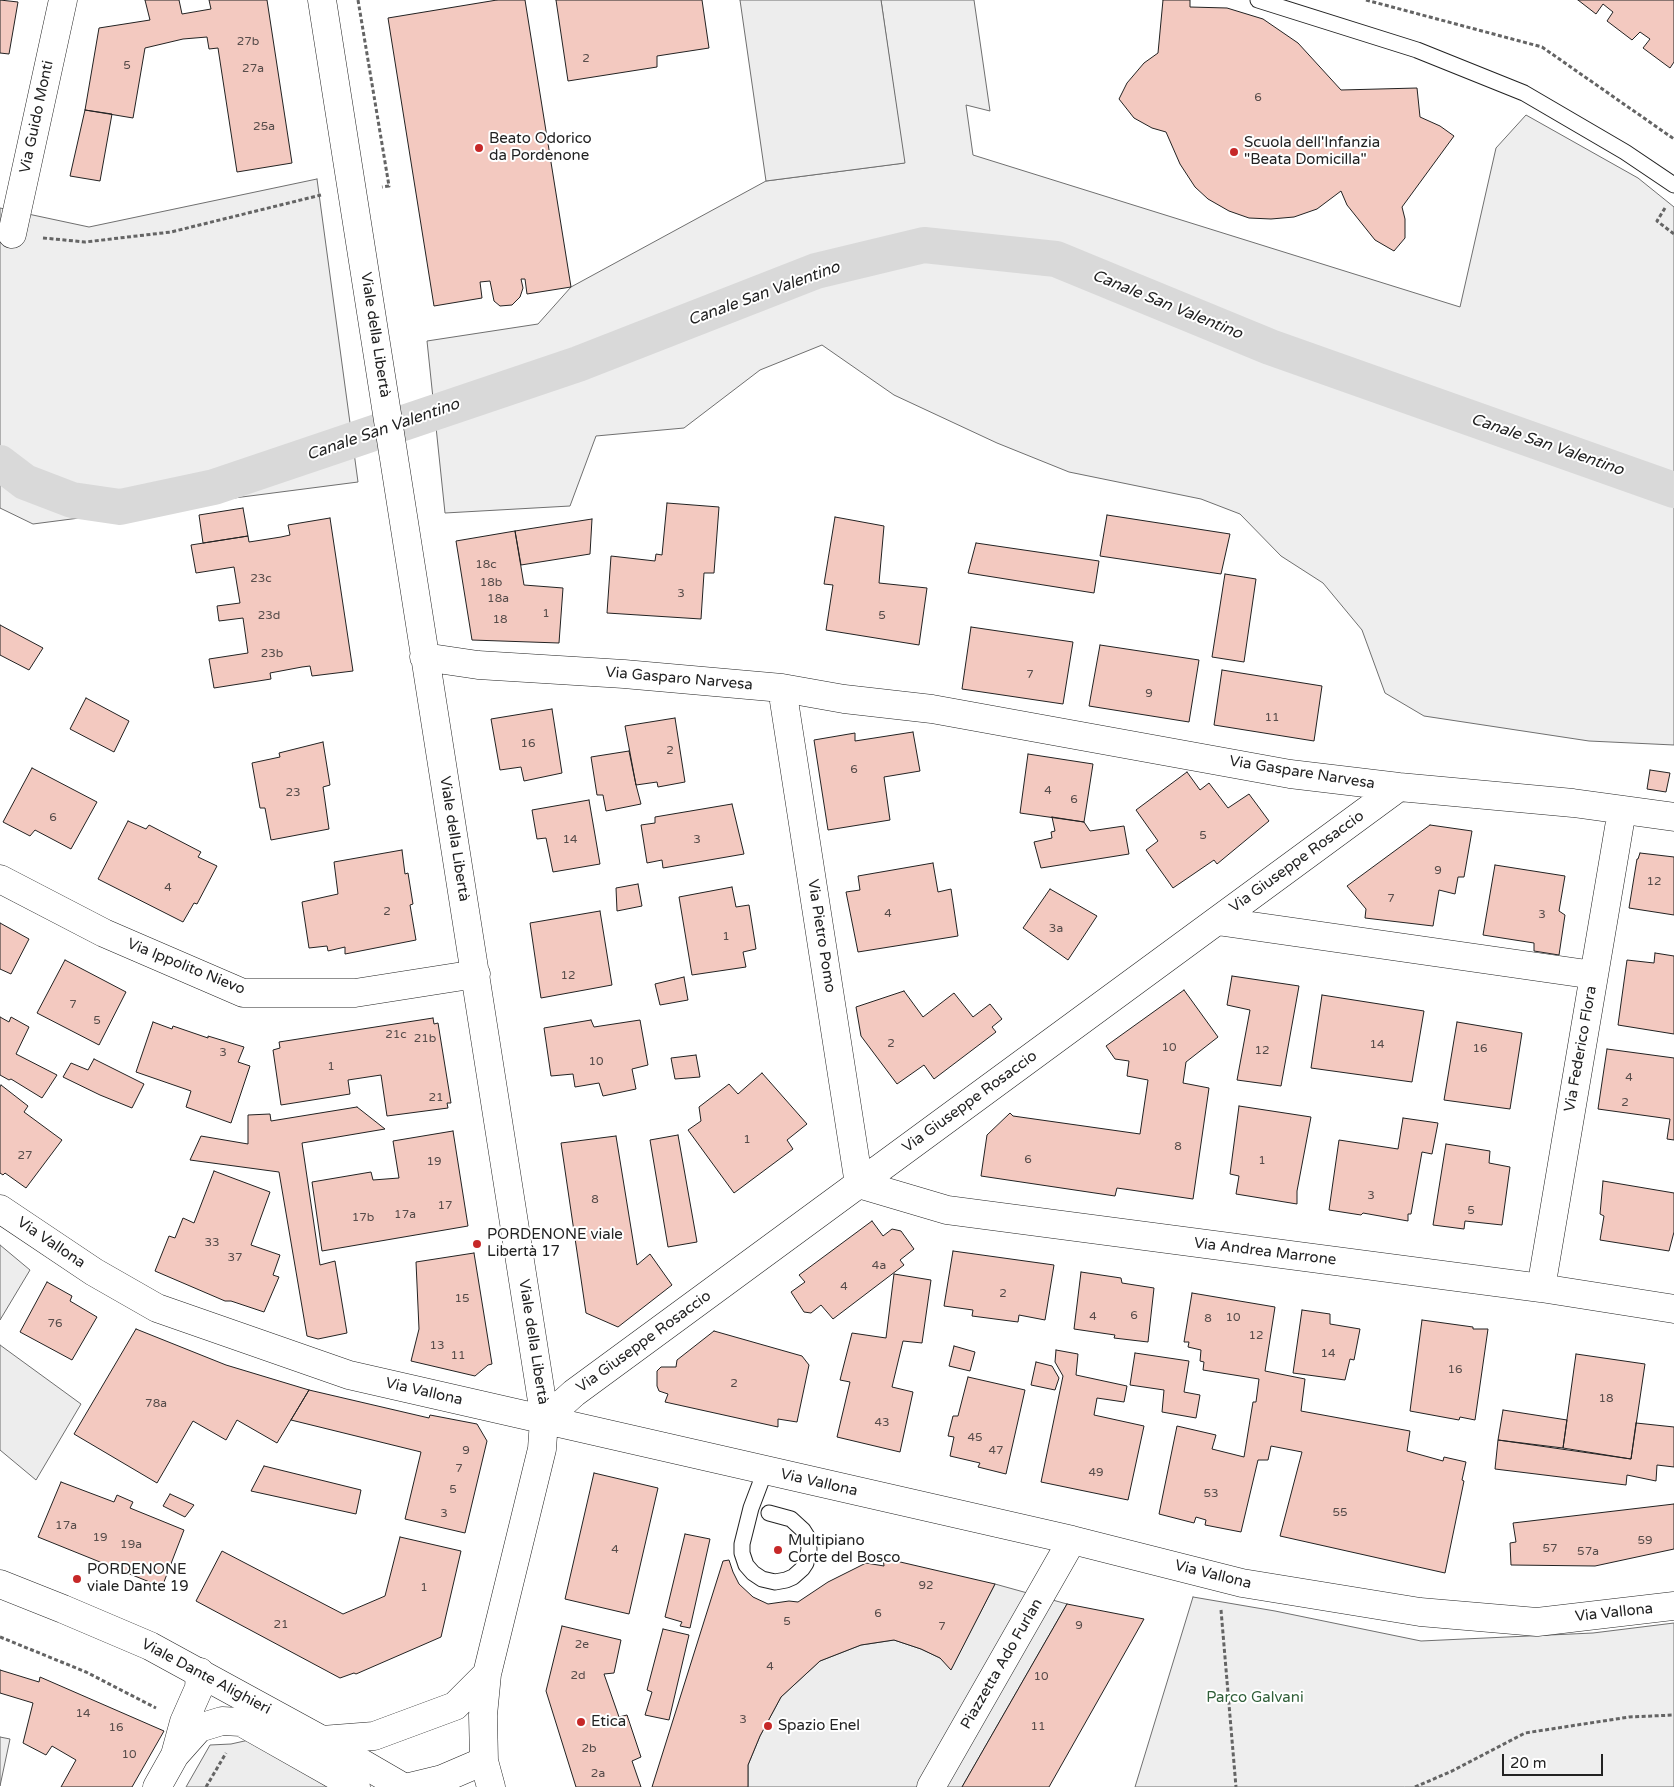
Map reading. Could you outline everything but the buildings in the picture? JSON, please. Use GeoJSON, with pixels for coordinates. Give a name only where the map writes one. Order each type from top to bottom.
{"type":"FeatureCollection","features":[{"type":"Feature","properties":{"kind":"street","name":"Via Guido Monti"},"geometry":{"type":"LineString","coordinates":[[12,234],[62,0]]}},
{"type":"Feature","properties":{"kind":"street","name":"Viale della Libertà"},"geometry":{"type":"LineString","coordinates":[[322,0],[424,657],[476,974],[544,1420],[542,1449],[487,1674],[483,1715],[484,1761],[491,1787]]}},
{"type":"Feature","properties":{"kind":"street","name":"Via Gasparo Narvesa"},"geometry":{"type":"LineString","coordinates":[[424,657],[478,664],[624,674],[782,688],[844,699],[932,709]]}},
{"type":"Feature","properties":{"kind":"street","name":"Via Pietro Pomo"},"geometry":{"type":"LineString","coordinates":[[782,688],[859,1184]]}},
{"type":"Feature","properties":{"kind":"street","name":"Via Gaspare Narvesa"},"geometry":{"type":"LineString","coordinates":[[932,709],[1290,774],[1399,787],[1573,803],[1674,817]]}},
{"type":"Feature","properties":{"kind":"street","name":"Via Giuseppe Rosaccio"},"geometry":{"type":"LineString","coordinates":[[544,1420],[574,1393],[1399,787]]}},
{"type":"Feature","properties":{"kind":"street","name":"Via Federico Flora"},"geometry":{"type":"LineString","coordinates":[[1541,1288],[1622,810]]}},
{"type":"Feature","properties":{"kind":"street","name":"Via Ippolito Nievo"},"geometry":{"type":"LineString","coordinates":[[0,879],[104,933],[243,993],[355,993],[476,974]]}},
{"type":"Feature","properties":{"kind":"street"},"geometry":{"type":"LineString","coordinates":[[1217,921],[1594,975]]}},
{"type":"Feature","properties":{"kind":"street","name":"Via Andrea Marrone"},"geometry":{"type":"LineString","coordinates":[[859,1184],[947,1210],[1541,1288],[1674,1309]]}},
{"type":"Feature","properties":{"kind":"street","name":"Via Vallona"},"geometry":{"type":"LineString","coordinates":[[0,1209],[94,1272],[157,1308],[349,1376],[1072,1540],[1242,1584],[1420,1612],[1537,1622],[1674,1606]]}},
{"type":"Feature","properties":{"kind":"street","name":"Piazzetta Ado Furlan"},"geometry":{"type":"LineString","coordinates":[[931,1787],[1072,1540]]}},
{"type":"Feature","properties":{"kind":"street","name":"Viale Dante Alighieri"},"geometry":{"type":"LineString","coordinates":[[0,1584],[63,1608],[150,1646],[200,1672],[403,1787]]}},
{"type":"Feature","properties":{"kind":"street"},"geometry":{"type":"LineString","coordinates":[[175,1755],[184,1722],[200,1688],[200,1672]]}},
{"type":"Feature","properties":{"kind":"street"},"geometry":{"type":"LineString","coordinates":[[322,1740],[374,1736],[455,1706],[487,1674]]}},
{"type":"Feature","properties":{"kind":"street"},"geometry":{"type":"LineString","coordinates":[[157,1787],[175,1755],[199,1728],[222,1721],[241,1722],[356,1787]]}},
{"type":"Feature","properties":{"kind":"street"},"geometry":{"type":"LineString","coordinates":[[409,1787],[442,1779],[484,1761]]}},
{"type":"Feature","properties":{"kind":"lane"},"geometry":{"type":"LineString","coordinates":[[1258,0],[1417,50],[1524,92],[1625,152],[1674,185]]}},
{"type":"Feature","properties":{"kind":"lane"},"geometry":{"type":"LineString","coordinates":[[765,1471],[752,1508],[742,1544],[742,1553],[746,1564],[753,1573],[762,1579],[775,1582],[793,1577],[802,1569],[806,1563],[809,1549],[808,1538],[804,1530],[790,1518],[769,1512]]}},
{"type":"Feature","properties":{"kind":"path"},"geometry":{"type":"LineString","coordinates":[[1366,0],[1542,47],[1674,139]]}},
{"type":"Feature","properties":{"kind":"path"},"geometry":{"type":"LineString","coordinates":[[12,234],[85,242],[171,232],[352,188]]}},
{"type":"Feature","properties":{"kind":"path"},"geometry":{"type":"LineString","coordinates":[[1665,206],[1657,221],[1674,234]]}},
{"type":"Feature","properties":{"kind":"path"},"geometry":{"type":"LineString","coordinates":[[1220,1577],[1236,1787]]}},
{"type":"Feature","properties":{"kind":"path"},"geometry":{"type":"LineString","coordinates":[[0,1637],[86,1672],[184,1722]]}},
{"type":"Feature","properties":{"kind":"path"},"geometry":{"type":"LineString","coordinates":[[1415,1787],[1452,1771],[1525,1733],[1629,1717],[1674,1715]]}},
{"type":"Feature","properties":{"kind":"path"},"geometry":{"type":"LineString","coordinates":[[206,1787],[226,1753]]}},
{"type":"Feature","properties":{"kind":"green space"},"geometry":{"type":"Polygon","coordinates":[[[881,0],[974,0],[990,111],[966,105],[973,155],[1460,307],[1496,148],[1526,115],[1638,178],[1674,207],[1674,745],[1589,741],[1424,716],[1385,693],[1362,630],[1323,583],[1281,556],[1240,514],[1201,499],[1069,472],[997,443],[894,395],[822,345],[760,370],[684,428],[596,436],[570,506],[445,513],[427,341],[538,324],[571,287],[766,181],[904,163],[881,0]]]}},
{"type":"Feature","properties":{"kind":"green space"},"geometry":{"type":"Polygon","coordinates":[[[317,179],[358,482],[33,524],[0,508],[0,208],[89,227],[317,179]]]}},
{"type":"Feature","properties":{"kind":"green space","name":"Parco Galvani"},"geometry":{"type":"Polygon","coordinates":[[[1193,1597],[1275,1611],[1421,1641],[1593,1633],[1674,1623],[1674,1787],[1135,1787],[1193,1597]]]}},
{"type":"Feature","properties":{"kind":"shaded area"},"geometry":{"type":"Polygon","coordinates":[[[740,0],[881,0],[905,163],[766,181],[740,0]]]}},
{"type":"Feature","properties":{"kind":"shaded area"},"geometry":{"type":"Polygon","coordinates":[[[0,1245],[30,1270],[0,1320],[0,1245]]]}},
{"type":"Feature","properties":{"kind":"shaded area"},"geometry":{"type":"Polygon","coordinates":[[[0,1345],[81,1404],[36,1480],[0,1450],[0,1345]]]}},
{"type":"Feature","properties":{"kind":"shaded area"},"geometry":{"type":"Polygon","coordinates":[[[995,1584],[1067,1604],[962,1787],[748,1787],[748,1765],[760,1736],[781,1697],[820,1661],[861,1645],[894,1640],[940,1658],[951,1669],[995,1584]]]}},
{"type":"Feature","properties":{"kind":"shaded area"},"geometry":{"type":"Polygon","coordinates":[[[0,1737],[10,1739],[0,1786],[0,1737]]]}},
{"type":"Feature","properties":{"kind":"shaded area"},"geometry":{"type":"Polygon","coordinates":[[[249,1740],[328,1787],[186,1787],[210,1745],[231,1744],[249,1740]]]}},
{"type":"Feature","properties":{"kind":"waterway","name":"Canale San Valentino"},"geometry":{"type":"LineString","coordinates":[[0,463],[25,482],[72,500],[120,507],[214,487],[578,364],[816,271],[924,245],[1056,259],[1270,347],[1674,490]]}},
{"type":"Feature","properties":{"kind":"place","name":"Beato Odorico da Pordenone"},"geometry":{"type":"Point","coordinates":[479,148]}},
{"type":"Feature","properties":{"kind":"place","name":"Scuola dell'Infanzia \"Beata Domicilla\""},"geometry":{"type":"Point","coordinates":[1234,152]}},
{"type":"Feature","properties":{"kind":"place","name":"PORDENONE viale Libertà 17"},"geometry":{"type":"Point","coordinates":[477,1244]}},
{"type":"Feature","properties":{"kind":"place","name":"Multipiano Corte del Bosco"},"geometry":{"type":"Point","coordinates":[778,1550]}},
{"type":"Feature","properties":{"kind":"place","name":"PORDENONE viale Dante 19"},"geometry":{"type":"Point","coordinates":[77,1579]}},
{"type":"Feature","properties":{"kind":"place","name":"Etica"},"geometry":{"type":"Point","coordinates":[581,1722]}},
{"type":"Feature","properties":{"kind":"place","name":"Spazio Enel"},"geometry":{"type":"Point","coordinates":[768,1726]}}]}
